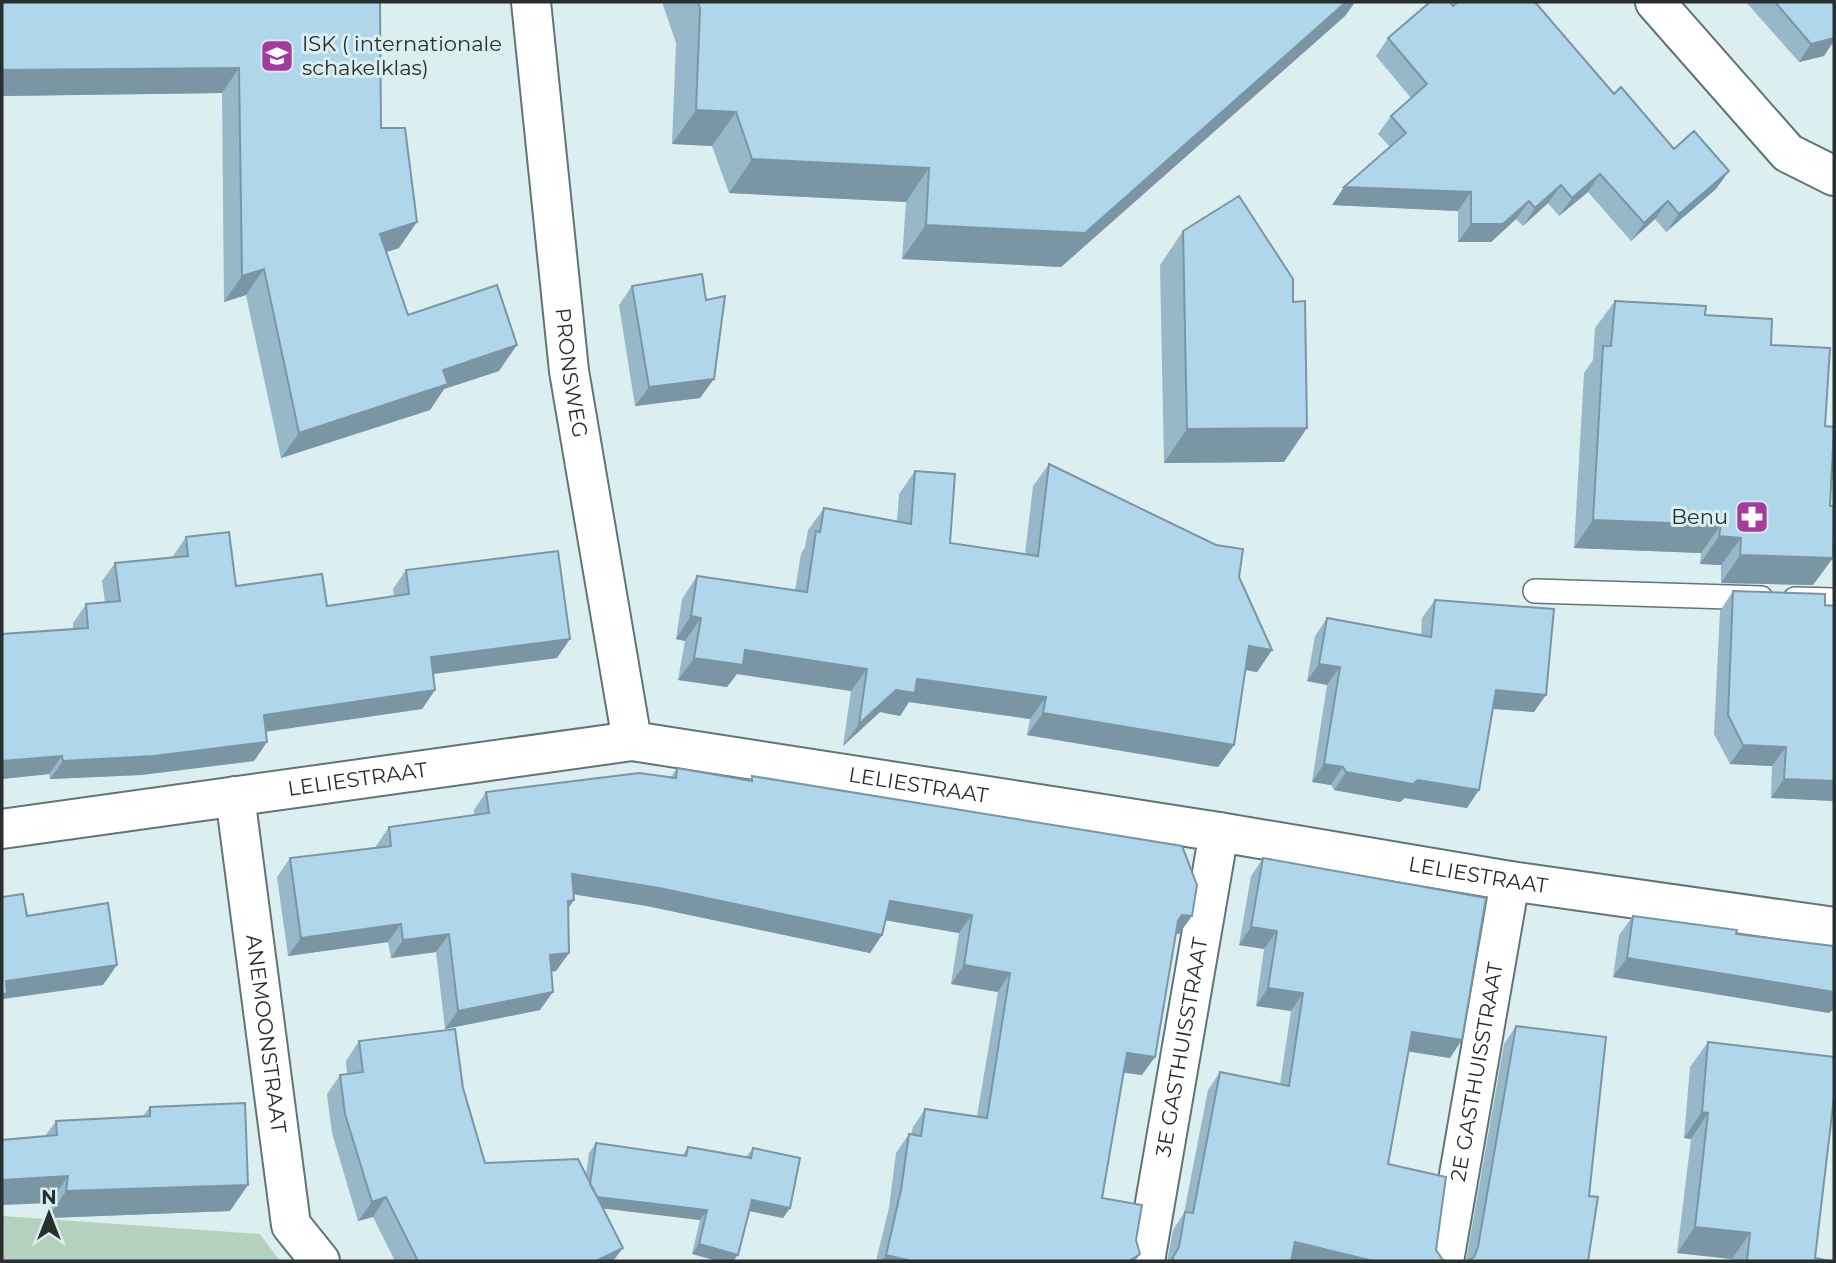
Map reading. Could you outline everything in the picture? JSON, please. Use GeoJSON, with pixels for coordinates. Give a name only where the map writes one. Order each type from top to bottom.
{"type":"FeatureCollection","features":[{"type":"Feature","properties":{"kind":"street","name":"PRONSWEG"},"geometry":{"type":"LineString","coordinates":[[531,2],[569,371],[632,741]]}},
{"type":"Feature","properties":{"kind":"street"},"geometry":{"type":"LineString","coordinates":[[1655,2],[1788,153],[1834,176]]}},
{"type":"Feature","properties":{"kind":"street","name":"LELIESTRAAT"},"geometry":{"type":"LineString","coordinates":[[2,829],[632,741],[1219,832],[1510,881],[1834,927]]}},
{"type":"Feature","properties":{"kind":"street","name":"ANEMOONSTRAAT"},"geometry":{"type":"LineString","coordinates":[[235,796],[290,1225],[320,1261]]}},
{"type":"Feature","properties":{"kind":"street","name":"3E GASTHUISSTRAAT"},"geometry":{"type":"LineString","coordinates":[[1145,1261],[1219,832]]}},
{"type":"Feature","properties":{"kind":"street","name":"2E GASTHUISSTRAAT"},"geometry":{"type":"LineString","coordinates":[[1444,1261],[1510,881]]}},
{"type":"Feature","properties":{"kind":"lane"},"geometry":{"type":"LineString","coordinates":[[1535,591],[1834,600]]}},
{"type":"Feature","properties":{"kind":"green space"},"geometry":{"type":"Polygon","coordinates":[[[2,1216],[260,1234],[280,1261],[2,1261],[2,1216]]]}},
{"type":"Feature","properties":{"kind":"building"},"geometry":{"type":"Polygon","coordinates":[[[2,2],[380,2],[381,128],[405,128],[417,222],[380,234],[408,315],[497,285],[517,345],[443,370],[448,384],[299,433],[264,269],[242,276],[239,68],[2,70],[2,2]]]}},
{"type":"Feature","properties":{"kind":"building"},"geometry":{"type":"Polygon","coordinates":[[[698,2],[1346,2],[1085,233],[926,225],[929,168],[752,159],[736,112],[696,110],[700,9],[698,2]]]}},
{"type":"Feature","properties":{"kind":"building"},"geometry":{"type":"Polygon","coordinates":[[[1430,2],[1450,2],[1453,6],[1458,2],[1535,2],[1614,94],[1621,87],[1674,149],[1694,131],[1729,171],[1679,214],[1668,201],[1644,223],[1600,174],[1572,198],[1561,185],[1535,208],[1529,201],[1503,224],[1471,224],[1471,192],[1344,187],[1406,133],[1391,116],[1427,84],[1388,38],[1430,2]]]}},
{"type":"Feature","properties":{"kind":"building"},"geometry":{"type":"Polygon","coordinates":[[[1775,2],[1834,2],[1834,38],[1811,44],[1775,2]]]}},
{"type":"Feature","properties":{"kind":"building"},"geometry":{"type":"Polygon","coordinates":[[[1239,196],[1293,279],[1293,302],[1305,301],[1307,428],[1187,429],[1183,231],[1239,196]]]}},
{"type":"Feature","properties":{"kind":"building"},"geometry":{"type":"Polygon","coordinates":[[[702,274],[706,300],[725,296],[714,379],[649,387],[632,286],[702,274]]]}},
{"type":"Feature","properties":{"kind":"building"},"geometry":{"type":"Polygon","coordinates":[[[1615,301],[1706,306],[1705,315],[1772,319],[1771,345],[1830,348],[1825,426],[1834,427],[1830,506],[1834,506],[1833,558],[1740,555],[1741,538],[1719,536],[1721,525],[1593,520],[1603,346],[1611,346],[1615,301]]]}},
{"type":"Feature","properties":{"kind":"building"},"geometry":{"type":"Polygon","coordinates":[[[1049,464],[1216,545],[1243,549],[1239,577],[1272,650],[1249,646],[1234,745],[1043,713],[1046,697],[917,679],[915,693],[896,690],[859,724],[867,669],[745,650],[743,665],[694,658],[701,618],[691,616],[697,576],[807,592],[816,531],[820,532],[824,508],[911,524],[915,471],[955,474],[950,543],[1038,556],[1049,464]]]}},
{"type":"Feature","properties":{"kind":"building"},"geometry":{"type":"Polygon","coordinates":[[[229,532],[236,586],[322,574],[327,606],[409,594],[406,570],[558,551],[570,639],[431,657],[435,690],[264,715],[267,742],[154,756],[63,761],[62,756],[2,761],[2,634],[88,628],[86,604],[120,601],[115,563],[188,556],[186,537],[229,532]]]}},
{"type":"Feature","properties":{"kind":"building"},"geometry":{"type":"Polygon","coordinates":[[[1733,591],[1825,594],[1825,605],[1834,606],[1834,781],[1784,779],[1786,747],[1743,745],[1728,715],[1733,591]]]}},
{"type":"Feature","properties":{"kind":"building"},"geometry":{"type":"Polygon","coordinates":[[[1435,600],[1554,609],[1546,695],[1496,690],[1479,790],[1418,780],[1413,784],[1346,772],[1343,767],[1324,764],[1340,667],[1319,664],[1327,618],[1431,637],[1435,600]]]}},
{"type":"Feature","properties":{"kind":"building"},"geometry":{"type":"Polygon","coordinates":[[[677,768],[752,781],[752,776],[1182,846],[1197,885],[1192,916],[1182,915],[1178,921],[1155,1057],[1127,1053],[1102,1198],[1142,1205],[1136,1240],[1140,1254],[1129,1261],[908,1261],[886,1255],[901,1190],[909,1134],[921,1136],[925,1109],[987,1118],[1010,973],[964,965],[972,915],[890,901],[882,935],[659,888],[572,874],[574,900],[568,901],[569,953],[550,955],[553,992],[458,1011],[449,934],[403,940],[401,924],[301,938],[290,858],[391,846],[389,827],[489,813],[486,792],[639,773],[676,778],[677,768]]]}},
{"type":"Feature","properties":{"kind":"building"},"geometry":{"type":"Polygon","coordinates":[[[1263,858],[1486,898],[1462,1040],[1412,1032],[1388,1164],[1446,1177],[1436,1250],[1445,1261],[1373,1261],[1295,1242],[1291,1261],[1172,1259],[1179,1247],[1185,1212],[1193,1213],[1220,1072],[1289,1086],[1303,993],[1268,988],[1277,931],[1251,927],[1263,858]]]}},
{"type":"Feature","properties":{"kind":"building"},"geometry":{"type":"Polygon","coordinates":[[[23,894],[27,916],[108,903],[117,965],[6,981],[7,993],[2,994],[2,897],[23,894]]]}},
{"type":"Feature","properties":{"kind":"building"},"geometry":{"type":"Polygon","coordinates":[[[1633,916],[1737,930],[1736,934],[1833,946],[1834,992],[1627,958],[1633,916]]]}},
{"type":"Feature","properties":{"kind":"building"},"geometry":{"type":"Polygon","coordinates":[[[1516,1026],[1606,1037],[1589,1196],[1598,1197],[1588,1261],[1467,1261],[1474,1257],[1478,1247],[1516,1026]]]}},
{"type":"Feature","properties":{"kind":"building"},"geometry":{"type":"Polygon","coordinates":[[[455,1029],[463,1088],[485,1163],[578,1159],[623,1248],[596,1261],[418,1261],[386,1197],[372,1202],[345,1114],[340,1075],[363,1072],[359,1041],[455,1029]]]}},
{"type":"Feature","properties":{"kind":"building"},"geometry":{"type":"Polygon","coordinates":[[[1708,1042],[1834,1057],[1834,1097],[1815,1258],[1830,1261],[1747,1261],[1750,1233],[1695,1227],[1708,1113],[1702,1112],[1708,1042]]]}},
{"type":"Feature","properties":{"kind":"building"},"geometry":{"type":"Polygon","coordinates":[[[245,1103],[248,1185],[66,1191],[68,1176],[2,1180],[2,1140],[57,1135],[56,1121],[150,1116],[150,1107],[245,1103]]]}},
{"type":"Feature","properties":{"kind":"building"},"geometry":{"type":"Polygon","coordinates":[[[596,1143],[686,1156],[688,1147],[751,1158],[753,1148],[800,1158],[790,1208],[752,1200],[738,1255],[699,1244],[707,1210],[597,1197],[590,1184],[596,1143]]]}},
{"type":"Feature","properties":{"kind":"place","name":"ISK ( internationale schakelklas)"},"geometry":{"type":"Point","coordinates":[277,56]}},
{"type":"Feature","properties":{"kind":"place","name":"Benu"},"geometry":{"type":"Point","coordinates":[1752,517]}}]}
